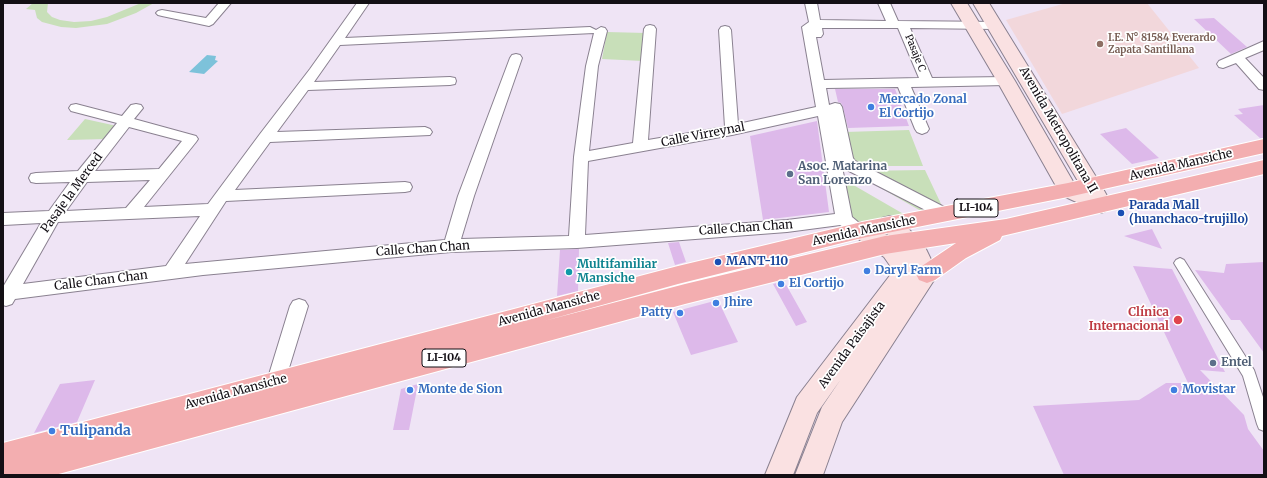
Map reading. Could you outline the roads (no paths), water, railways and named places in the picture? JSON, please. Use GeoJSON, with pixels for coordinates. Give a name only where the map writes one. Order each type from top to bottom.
{"type":"FeatureCollection","features":[{"type":"Feature","properties":{"kind":"highway","name":"Avenida Mansiche"},"geometry":{"type":"LineString","coordinates":[[894,237],[945,214],[1068,190],[1255,148]]}},
{"type":"Feature","properties":{"kind":"highway"},"geometry":{"type":"LineString","coordinates":[[1255,148],[1264,166]]}},
{"type":"Feature","properties":{"kind":"highway","name":"Avenida Mansiche"},"geometry":{"type":"LineString","coordinates":[[3,456],[231,404],[682,284],[894,237],[1006,227],[1264,166]]}},
{"type":"Feature","properties":{"kind":"highway","name":"Avenida Mansiche"},"geometry":{"type":"LineString","coordinates":[[682,284],[853,225]]}},
{"type":"Feature","properties":{"kind":"highway"},"geometry":{"type":"LineString","coordinates":[[927,274],[958,252],[1006,227]]}},
{"type":"Feature","properties":{"kind":"highway","name":"Avenida Mansiche"},"geometry":{"type":"LineString","coordinates":[[4,475],[231,404],[276,381],[469,341]]}},
{"type":"Feature","properties":{"kind":"main road","name":"Avenida Metropolitana II"},"geometry":{"type":"LineString","coordinates":[[959,3],[1006,81],[1068,190],[1101,205]]}},
{"type":"Feature","properties":{"kind":"main road","name":"Avenida Metropolitana II"},"geometry":{"type":"LineString","coordinates":[[981,3],[996,25],[1091,185],[1101,205]]}},
{"type":"Feature","properties":{"kind":"main road","name":"Avenida Paisajista"},"geometry":{"type":"LineString","coordinates":[[809,475],[831,416],[927,274],[916,251],[894,237],[853,225]]}},
{"type":"Feature","properties":{"kind":"main road","name":"Avenida Paisajista"},"geometry":{"type":"LineString","coordinates":[[779,475],[806,406],[903,276],[902,266],[898,258],[894,237]]}},
{"type":"Feature","properties":{"kind":"street"},"geometry":{"type":"LineString","coordinates":[[162,13],[209,22],[225,3]]}},
{"type":"Feature","properties":{"kind":"street"},"geometry":{"type":"LineString","coordinates":[[171,272],[212,210],[304,86],[363,3]]}},
{"type":"Feature","properties":{"kind":"street"},"geometry":{"type":"LineString","coordinates":[[811,3],[825,84],[846,158],[850,165],[945,214]]}},
{"type":"Feature","properties":{"kind":"street","name":"Pasaje C"},"geometry":{"type":"LineString","coordinates":[[884,3],[898,24],[927,82]]}},
{"type":"Feature","properties":{"kind":"street"},"geometry":{"type":"LineString","coordinates":[[815,24],[996,25]]}},
{"type":"Feature","properties":{"kind":"street"},"geometry":{"type":"LineString","coordinates":[[640,147],[650,29]]}},
{"type":"Feature","properties":{"kind":"street"},"geometry":{"type":"LineString","coordinates":[[725,30],[732,130]]}},
{"type":"Feature","properties":{"kind":"street"},"geometry":{"type":"LineString","coordinates":[[336,42],[595,31],[581,157],[577,242]]}},
{"type":"Feature","properties":{"kind":"street"},"geometry":{"type":"LineString","coordinates":[[1223,64],[1264,45]]}},
{"type":"Feature","properties":{"kind":"street"},"geometry":{"type":"LineString","coordinates":[[450,246],[466,196],[516,58]]}},
{"type":"Feature","properties":{"kind":"street"},"geometry":{"type":"LineString","coordinates":[[1238,58],[1264,86]]}},
{"type":"Feature","properties":{"kind":"street"},"geometry":{"type":"LineString","coordinates":[[304,86],[450,81]]}},
{"type":"Feature","properties":{"kind":"street"},"geometry":{"type":"LineString","coordinates":[[825,84],[1006,81]]}},
{"type":"Feature","properties":{"kind":"street"},"geometry":{"type":"LineString","coordinates":[[903,83],[922,129]]}},
{"type":"Feature","properties":{"kind":"street"},"geometry":{"type":"LineString","coordinates":[[825,84],[825,110],[853,225]]}},
{"type":"Feature","properties":{"kind":"street"},"geometry":{"type":"LineString","coordinates":[[76,108],[191,139],[131,213]]}},
{"type":"Feature","properties":{"kind":"street","name":"Pasaje la Merced"},"geometry":{"type":"LineString","coordinates":[[6,297],[52,218],[136,108]]}},
{"type":"Feature","properties":{"kind":"street","name":"Calle Virreynal"},"geometry":{"type":"LineString","coordinates":[[581,157],[732,130],[825,110]]}},
{"type":"Feature","properties":{"kind":"street"},"geometry":{"type":"LineString","coordinates":[[265,137],[424,132]]}},
{"type":"Feature","properties":{"kind":"street"},"geometry":{"type":"LineString","coordinates":[[36,178],[162,174]]}},
{"type":"Feature","properties":{"kind":"street"},"geometry":{"type":"LineString","coordinates":[[222,196],[405,187]]}},
{"type":"Feature","properties":{"kind":"street"},"geometry":{"type":"LineString","coordinates":[[4,219],[212,210]]}},
{"type":"Feature","properties":{"kind":"street","name":"Calle Chan Chan"},"geometry":{"type":"LineString","coordinates":[[6,297],[171,272],[450,246],[577,242],[787,226],[853,225]]}},
{"type":"Feature","properties":{"kind":"street"},"geometry":{"type":"LineString","coordinates":[[1180,263],[1249,374],[1264,424]]}},
{"type":"Feature","properties":{"kind":"street"},"geometry":{"type":"LineString","coordinates":[[276,381],[299,306]]}},
{"type":"Feature","properties":{"kind":"water"},"geometry":{"type":"Polygon","coordinates":[[[207,55],[216,56],[215,60],[218,61],[204,74],[189,72],[207,55]]]}},
{"type":"Feature","properties":{"kind":"place","name":"I.E. N° 81584 Everardo Zapata Santillana"},"geometry":{"type":"Point","coordinates":[1100,44]}},
{"type":"Feature","properties":{"kind":"place","name":"Mercado Zonal El Cortijo"},"geometry":{"type":"Point","coordinates":[871,107]}},
{"type":"Feature","properties":{"kind":"place","name":"Asoc. Matarina San Lorenzo"},"geometry":{"type":"Point","coordinates":[790,174]}},
{"type":"Feature","properties":{"kind":"place","name":"Parada Mall (huanchaco-trujillo)"},"geometry":{"type":"Point","coordinates":[1121,213]}},
{"type":"Feature","properties":{"kind":"place","name":"MANT-110"},"geometry":{"type":"Point","coordinates":[718,262]}},
{"type":"Feature","properties":{"kind":"place","name":"Daryl Farm"},"geometry":{"type":"Point","coordinates":[867,271]}},
{"type":"Feature","properties":{"kind":"place","name":"Multifamiliar Mansiche"},"geometry":{"type":"Point","coordinates":[569,272]}},
{"type":"Feature","properties":{"kind":"place","name":"El Cortijo"},"geometry":{"type":"Point","coordinates":[781,284]}},
{"type":"Feature","properties":{"kind":"place","name":"Jhire"},"geometry":{"type":"Point","coordinates":[716,303]}},
{"type":"Feature","properties":{"kind":"place","name":"Patty"},"geometry":{"type":"Point","coordinates":[680,313]}},
{"type":"Feature","properties":{"kind":"place","name":"Clínica Internacional"},"geometry":{"type":"Point","coordinates":[1178,320]}},
{"type":"Feature","properties":{"kind":"place","name":"Entel"},"geometry":{"type":"Point","coordinates":[1213,363]}},
{"type":"Feature","properties":{"kind":"place","name":"Monte de Sion"},"geometry":{"type":"Point","coordinates":[410,390]}},
{"type":"Feature","properties":{"kind":"place","name":"Movistar"},"geometry":{"type":"Point","coordinates":[1174,390]}},
{"type":"Feature","properties":{"kind":"place","name":"Tulipanda"},"geometry":{"type":"Point","coordinates":[52,431]}}]}
